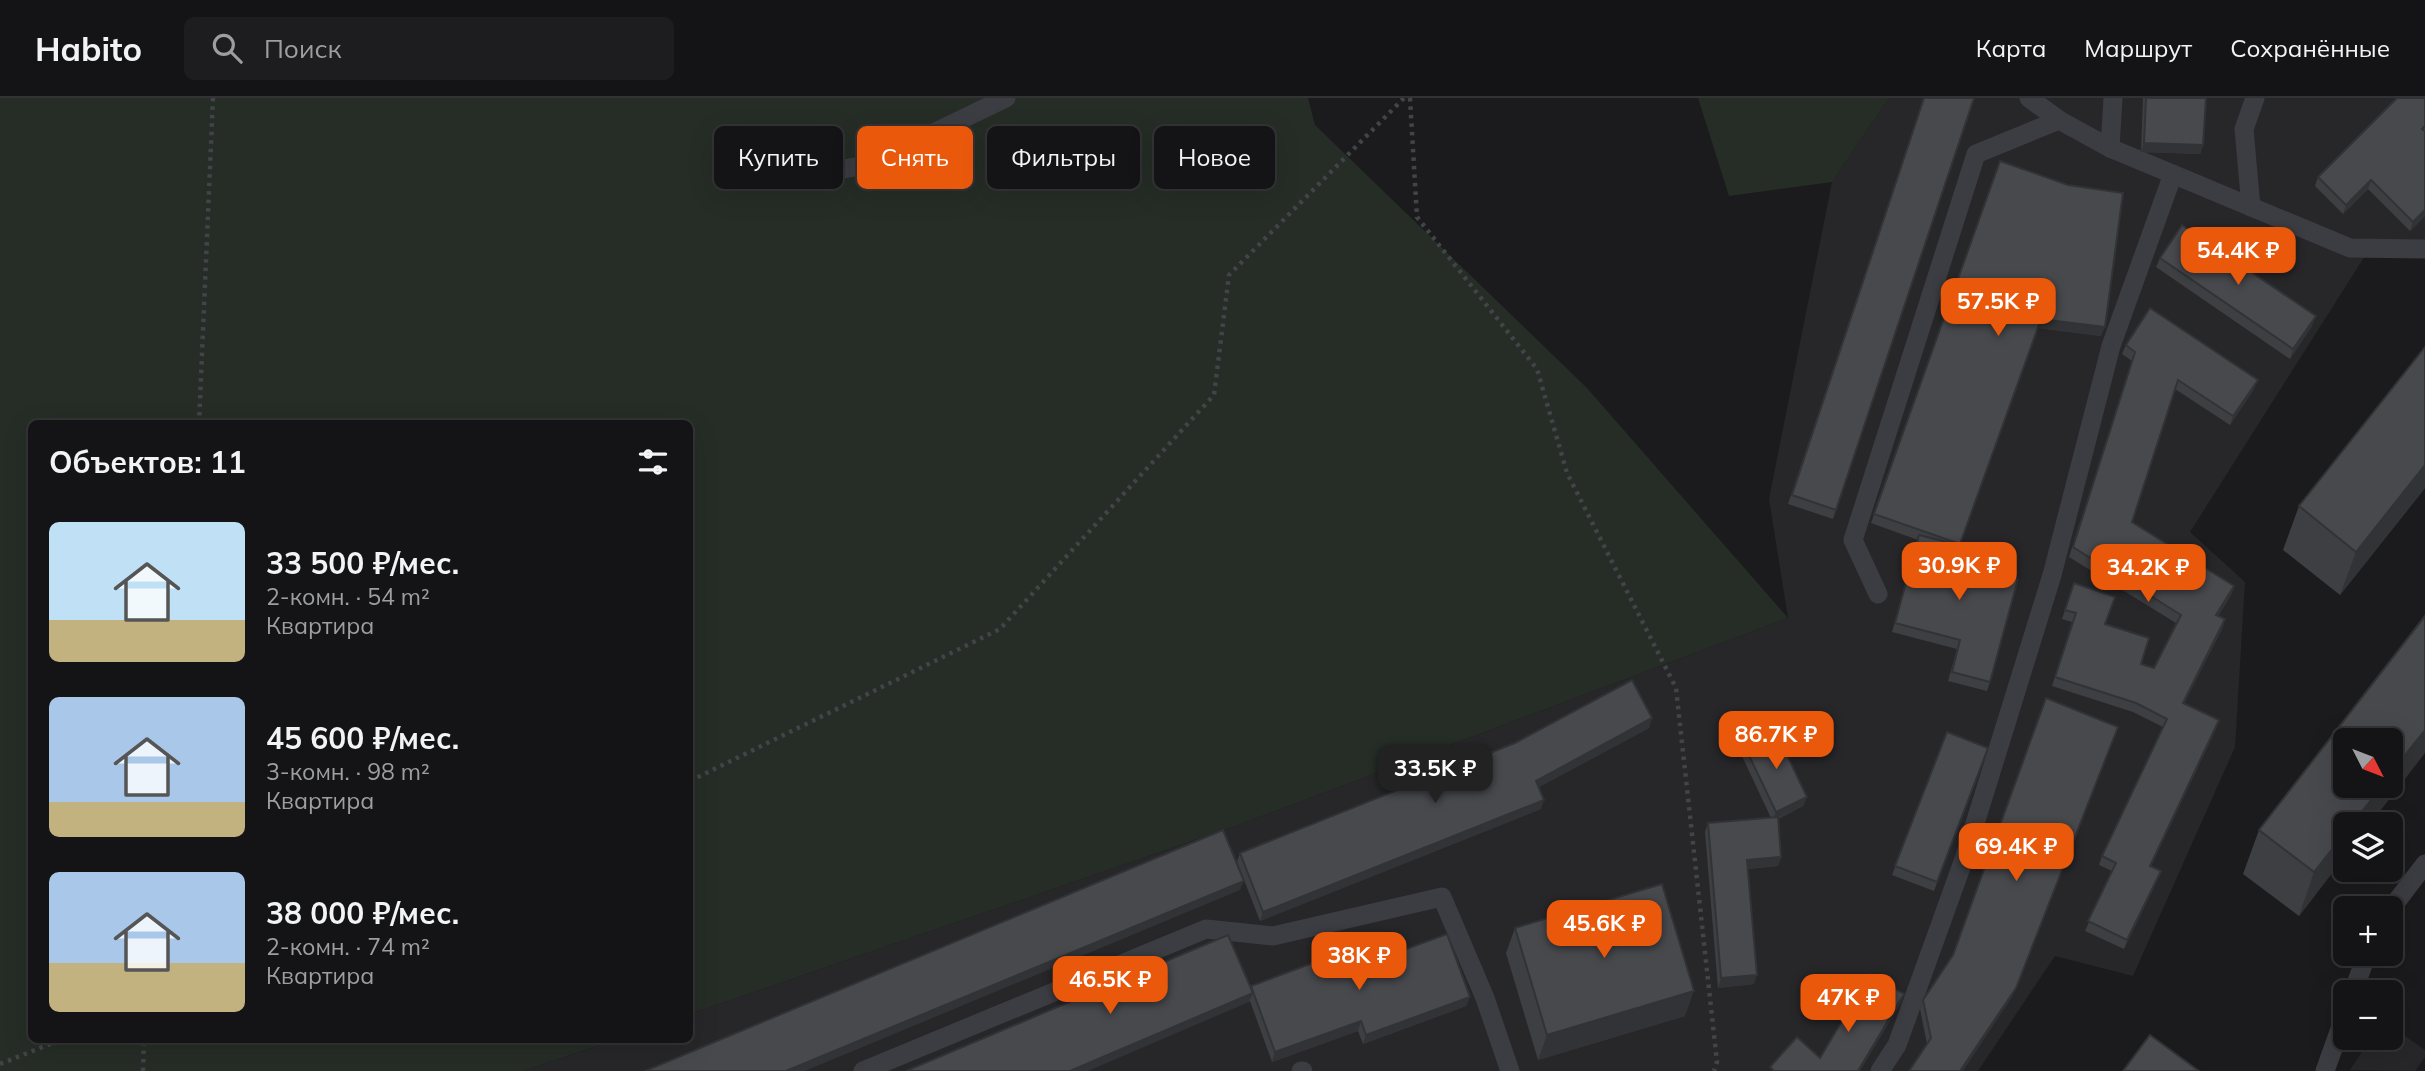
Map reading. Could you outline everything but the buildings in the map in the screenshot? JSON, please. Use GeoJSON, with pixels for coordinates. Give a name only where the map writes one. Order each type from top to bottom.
{"type":"FeatureCollection","features":[{"type":"Feature","properties":{"kind":"lane"},"geometry":{"type":"LineString","coordinates":[[843,169],[867,165],[1006,98]]}},
{"type":"Feature","properties":{"kind":"lane"},"geometry":{"type":"LineString","coordinates":[[2029,98],[2059,120],[2110,148],[2350,248],[2425,249]]}},
{"type":"Feature","properties":{"kind":"lane"},"geometry":{"type":"LineString","coordinates":[[2110,148],[2113,98]]}},
{"type":"Feature","properties":{"kind":"lane"},"geometry":{"type":"LineString","coordinates":[[2251,207],[2244,129],[2255,98]]}},
{"type":"Feature","properties":{"kind":"lane"},"geometry":{"type":"LineString","coordinates":[[1878,594],[1853,540],[1976,154],[2059,120]]}},
{"type":"Feature","properties":{"kind":"lane"},"geometry":{"type":"LineString","coordinates":[[1880,1071],[1897,1045],[1964,859],[2052,575],[2111,346],[2172,174]]}},
{"type":"Feature","properties":{"kind":"lane"},"geometry":{"type":"LineString","coordinates":[[2401,896],[2425,864]]}},
{"type":"Feature","properties":{"kind":"lane"},"geometry":{"type":"LineString","coordinates":[[863,1071],[1206,929],[1273,936],[1442,897],[1485,998],[1510,1071]]}},
{"type":"Feature","properties":{"kind":"lane"},"geometry":{"type":"LineString","coordinates":[[2325,1071],[2333,1049]]}},
{"type":"Feature","properties":{"kind":"path"},"geometry":{"type":"LineString","coordinates":[[199,420],[213,98]]}},
{"type":"Feature","properties":{"kind":"path"},"geometry":{"type":"LineString","coordinates":[[693,780],[1000,629],[1214,395],[1229,275],[1404,98]]}},
{"type":"Feature","properties":{"kind":"path"},"geometry":{"type":"LineString","coordinates":[[1410,98],[1417,217],[1537,369],[1567,473],[1676,688],[1717,1062],[1714,1071]]}},
{"type":"Feature","properties":{"kind":"path"},"geometry":{"type":"LineString","coordinates":[[0,1064],[52,1043]]}},
{"type":"Feature","properties":{"kind":"path"},"geometry":{"type":"LineString","coordinates":[[143,1071],[144,1043]]}},
{"type":"Feature","properties":{"kind":"shaded area"},"geometry":{"type":"Polygon","coordinates":[[[0,98],[1308,98],[1315,125],[1587,388],[1788,618],[1230,828],[693,1013],[693,420],[28,420],[28,1043],[606,1043],[523,1071],[0,1071],[0,98]]]}},
{"type":"Feature","properties":{"kind":"shaded area"},"geometry":{"type":"Polygon","coordinates":[[[1698,98],[1889,98],[1832,182],[1729,196],[1698,98]]]}},
{"type":"Feature","properties":{"kind":"shaded area"},"geometry":{"type":"Polygon","coordinates":[[[1889,98],[2425,98],[2425,240],[2375,240],[2190,532],[2245,582],[2235,747],[2133,976],[2055,956],[1978,1071],[523,1071],[606,1043],[693,1043],[693,1013],[1230,828],[1788,618],[1769,499],[1832,182],[1889,98]]]}},
{"type":"Feature","properties":{"kind":"shaded area"},"geometry":{"type":"Polygon","coordinates":[[[2403,1034],[2425,1050],[2425,1057],[2415,1071],[2350,1070],[2363,1050],[2403,1050],[2403,1034]]]}}]}
